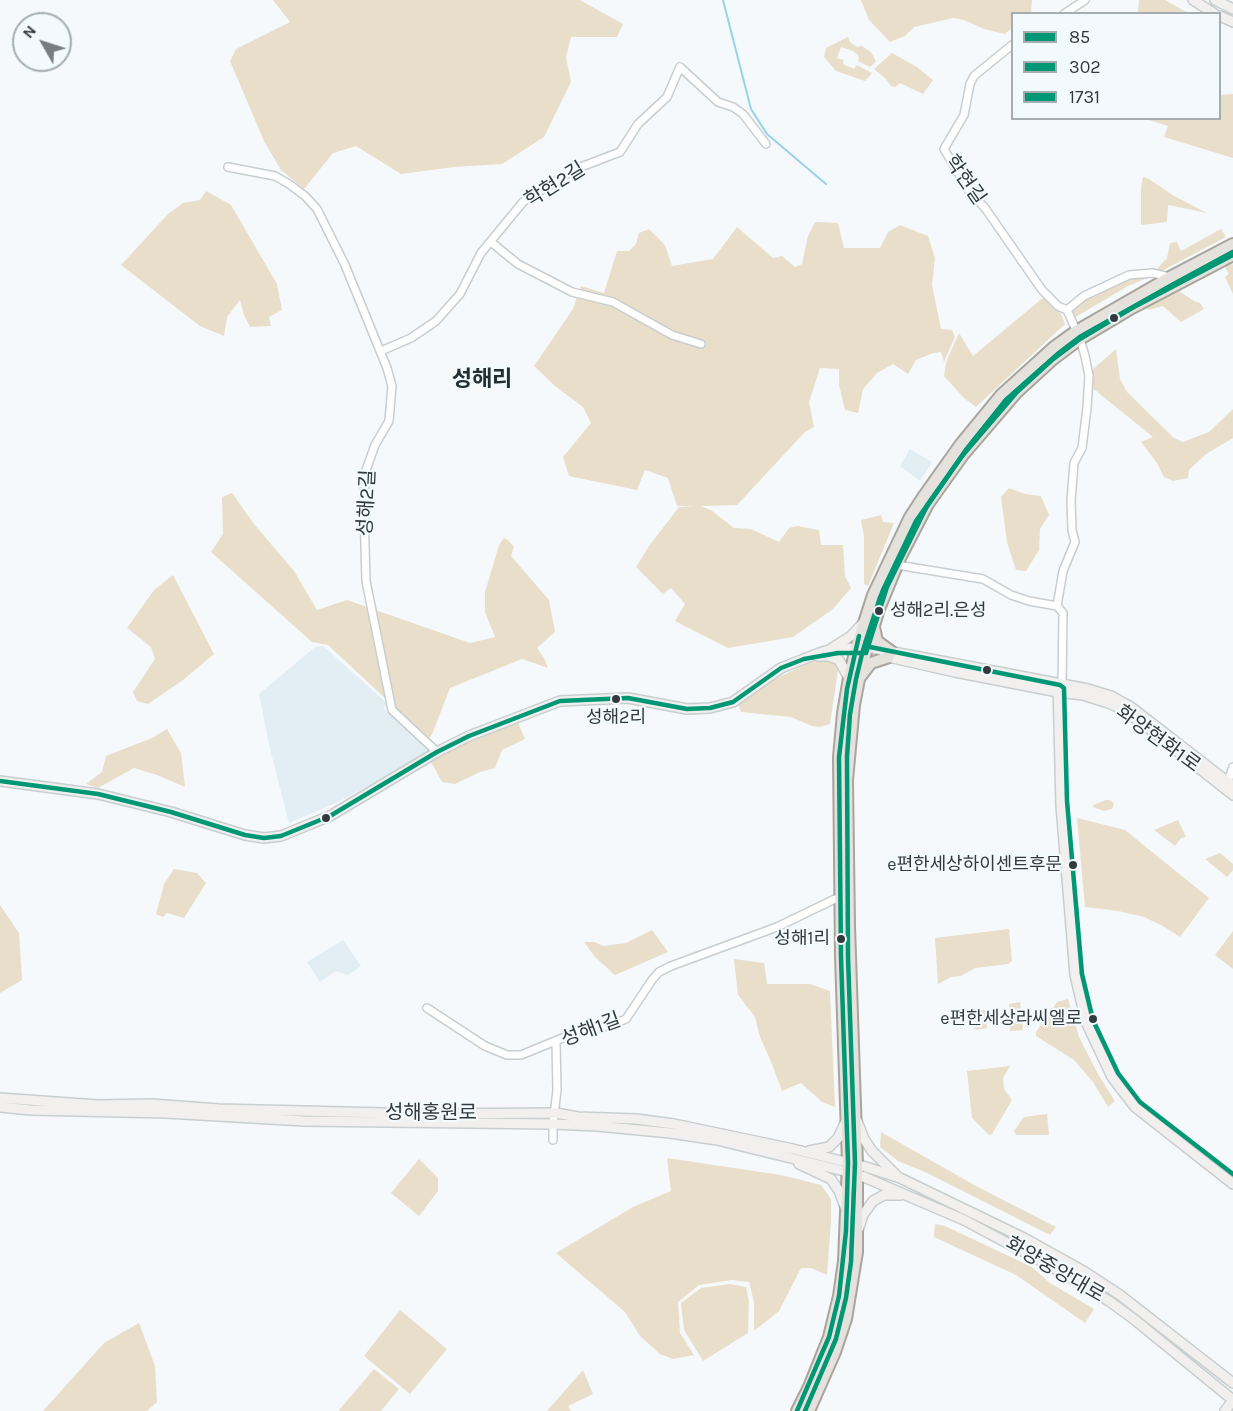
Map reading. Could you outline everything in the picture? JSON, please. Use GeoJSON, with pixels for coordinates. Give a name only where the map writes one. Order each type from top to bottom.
{"type":"FeatureCollection","features":[{"type":"Feature","properties":{"kind":"main road"},"geometry":{"type":"LineString","coordinates":[[1193,0],[1212,12]]}},
{"type":"Feature","properties":{"kind":"main road"},"geometry":{"type":"LineString","coordinates":[[1215,0],[1233,9]]}},
{"type":"Feature","properties":{"kind":"main road"},"geometry":{"type":"LineString","coordinates":[[900,1178],[872,1150],[852,1119],[840,899],[839,757],[843,713],[869,623],[928,504],[979,435],[1017,392],[1078,335],[1170,277],[1233,244]]}},
{"type":"Feature","properties":{"kind":"main road"},"geometry":{"type":"LineString","coordinates":[[854,679],[871,663],[890,655],[876,639],[869,623],[869,593],[910,518],[960,445],[1001,395],[1054,347],[1233,255]]}},
{"type":"Feature","properties":{"kind":"main road"},"geometry":{"type":"LineString","coordinates":[[0,781],[76,790],[129,800],[226,830],[264,838],[281,837],[330,816],[437,752],[505,721],[560,701],[628,698],[687,709],[719,706],[733,702],[781,668],[821,653],[869,623]]}},
{"type":"Feature","properties":{"kind":"main road","name":"화양현화1로"},"geometry":{"type":"LineString","coordinates":[[821,653],[861,650],[1083,695],[1120,708],[1233,795]]}},
{"type":"Feature","properties":{"kind":"main road"},"geometry":{"type":"LineString","coordinates":[[808,1411],[835,1352],[846,1319],[855,1273],[858,1234],[852,1168],[849,926],[848,780],[854,679],[838,660],[821,653]]}},
{"type":"Feature","properties":{"kind":"main road"},"geometry":{"type":"LineString","coordinates":[[1060,689],[1066,801],[1081,979],[1097,1035],[1115,1070],[1136,1100],[1233,1178]]}},
{"type":"Feature","properties":{"kind":"main road"},"geometry":{"type":"LineString","coordinates":[[1060,689],[1060,801],[1075,975],[1086,1022],[1112,1077],[1132,1104],[1233,1184]]}},
{"type":"Feature","properties":{"kind":"main road","name":"화양현화1로"},"geometry":{"type":"LineString","coordinates":[[1060,689],[1111,696],[1131,707],[1230,783]]}},
{"type":"Feature","properties":{"kind":"main road","name":"성해홍원로"},"geometry":{"type":"LineString","coordinates":[[0,1098],[99,1105],[152,1104],[219,1109],[427,1114],[555,1113],[578,1117],[636,1119],[716,1132],[800,1152],[852,1168]]}},
{"type":"Feature","properties":{"kind":"main road","name":"성해홍원로"},"geometry":{"type":"LineString","coordinates":[[0,1107],[304,1121],[553,1124],[670,1133],[717,1140],[852,1168]]}},
{"type":"Feature","properties":{"kind":"main road"},"geometry":{"type":"LineString","coordinates":[[800,1152],[829,1147],[852,1119]]}},
{"type":"Feature","properties":{"kind":"main road"},"geometry":{"type":"LineString","coordinates":[[763,1150],[831,1179],[839,1191],[847,1216]]}},
{"type":"Feature","properties":{"kind":"main road"},"geometry":{"type":"LineString","coordinates":[[796,1411],[809,1387],[829,1337],[842,1273],[852,1168]]}},
{"type":"Feature","properties":{"kind":"main road","name":"화양중앙대로"},"geometry":{"type":"LineString","coordinates":[[852,1168],[900,1178],[980,1215],[1085,1272],[1152,1319],[1233,1383]]}},
{"type":"Feature","properties":{"kind":"main road","name":"화양중앙대로"},"geometry":{"type":"LineString","coordinates":[[852,1168],[904,1195],[964,1220],[1054,1268],[1109,1301],[1136,1320],[1233,1400]]}},
{"type":"Feature","properties":{"kind":"main road"},"geometry":{"type":"LineString","coordinates":[[858,1234],[863,1215],[873,1201],[884,1195],[904,1195]]}},
{"type":"Feature","properties":{"kind":"main road"},"geometry":{"type":"LineString","coordinates":[[1225,1411],[1233,1400]]}},
{"type":"Feature","properties":{"kind":"street"},"geometry":{"type":"LineString","coordinates":[[1067,12],[1085,0]]}},
{"type":"Feature","properties":{"kind":"street","name":"학현길"},"geometry":{"type":"LineString","coordinates":[[1011,46],[974,76],[970,84],[964,115],[944,149],[969,191],[985,208],[1042,290],[1058,306],[1066,310],[1078,335],[1089,376],[1082,448],[1074,463],[1071,517],[1075,542],[1063,571],[1057,606]]}},
{"type":"Feature","properties":{"kind":"street","name":"학현2길"},"geometry":{"type":"LineString","coordinates":[[381,351],[411,338],[436,321],[460,294],[481,253],[523,202],[573,170],[620,152],[638,124],[667,97],[680,67],[718,102],[733,107],[743,114],[766,144]]}},
{"type":"Feature","properties":{"kind":"street","name":"성해2길"},"geometry":{"type":"LineString","coordinates":[[228,167],[275,176],[305,195],[317,209],[345,265],[381,351],[392,386],[392,404],[389,421],[375,445],[365,473],[366,581],[392,710],[437,752]]}},
{"type":"Feature","properties":{"kind":"street"},"geometry":{"type":"LineString","coordinates":[[491,242],[518,264],[572,292],[614,302],[672,335],[701,344]]}},
{"type":"Feature","properties":{"kind":"street"},"geometry":{"type":"LineString","coordinates":[[1066,310],[1084,296],[1129,275],[1152,273],[1170,277]]}},
{"type":"Feature","properties":{"kind":"street"},"geometry":{"type":"LineString","coordinates":[[897,565],[983,579],[1011,595],[1057,606],[1063,613],[1060,689]]}},
{"type":"Feature","properties":{"kind":"street"},"geometry":{"type":"LineString","coordinates":[[1230,783],[1233,767]]}},
{"type":"Feature","properties":{"kind":"street","name":"성해1길"},"geometry":{"type":"LineString","coordinates":[[427,1008],[485,1046],[507,1055],[521,1055],[582,1030],[609,1026],[626,1019],[652,980],[659,972],[671,966],[777,927],[835,899],[840,899]]}},
{"type":"Feature","properties":{"kind":"street"},"geometry":{"type":"LineString","coordinates":[[553,1140],[557,1090],[556,1042]]}},
{"type":"Feature","properties":{"kind":"shaded area"},"geometry":{"type":"Polygon","coordinates":[[[273,0],[580,0],[623,24],[617,37],[571,37],[566,57],[571,82],[544,137],[502,164],[401,174],[356,146],[333,153],[304,189],[281,170],[264,141],[230,61],[236,49],[290,22],[273,0]]]}},
{"type":"Feature","properties":{"kind":"shaded area"},"geometry":{"type":"Polygon","coordinates":[[[861,0],[1032,0],[1031,12],[1011,12],[1011,29],[1005,34],[953,18],[914,27],[905,36],[890,42],[869,20],[861,0]]]}},
{"type":"Feature","properties":{"kind":"shaded area"},"geometry":{"type":"Polygon","coordinates":[[[1139,0],[1165,0],[1186,12],[1138,12],[1139,0]]]}},
{"type":"Feature","properties":{"kind":"shaded area"},"geometry":{"type":"Polygon","coordinates":[[[848,37],[850,42],[857,47],[862,46],[871,52],[876,61],[870,67],[858,61],[859,56],[853,51],[841,47],[837,58],[844,60],[843,64],[854,69],[857,65],[872,73],[865,81],[836,71],[824,57],[826,48],[848,37]]]}},
{"type":"Feature","properties":{"kind":"shaded area"},"geometry":{"type":"Polygon","coordinates":[[[892,53],[917,67],[933,80],[923,94],[900,83],[895,87],[891,86],[874,69],[892,53]]]}},
{"type":"Feature","properties":{"kind":"shaded area"},"geometry":{"type":"Polygon","coordinates":[[[1233,94],[1233,158],[1164,137],[1168,126],[1149,120],[1221,120],[1221,95],[1233,94]]]}},
{"type":"Feature","properties":{"kind":"shaded area"},"geometry":{"type":"Polygon","coordinates":[[[1143,177],[1207,213],[1168,205],[1167,222],[1141,225],[1143,177]]]}},
{"type":"Feature","properties":{"kind":"shaded area"},"geometry":{"type":"Polygon","coordinates":[[[206,191],[231,205],[277,284],[282,310],[269,317],[271,326],[250,327],[240,300],[227,317],[224,336],[200,326],[121,265],[168,214],[183,203],[200,200],[206,191]]]}},
{"type":"Feature","properties":{"kind":"shaded area"},"geometry":{"type":"Polygon","coordinates":[[[815,222],[838,223],[844,248],[880,248],[888,232],[900,225],[928,236],[935,258],[932,285],[941,329],[952,330],[955,337],[944,362],[941,352],[933,353],[916,360],[908,374],[893,364],[877,373],[863,389],[858,413],[845,410],[839,385],[839,369],[820,368],[809,402],[814,427],[805,432],[737,505],[700,506],[711,510],[734,528],[751,529],[779,542],[789,528],[797,526],[819,530],[821,545],[843,545],[845,576],[851,588],[833,609],[793,637],[728,648],[675,621],[685,604],[671,588],[663,594],[636,567],[679,507],[695,506],[677,506],[668,478],[645,470],[637,490],[569,476],[563,457],[591,423],[583,407],[555,386],[534,366],[573,309],[581,286],[604,293],[617,251],[629,251],[636,244],[639,233],[649,229],[665,245],[672,266],[713,259],[737,227],[773,258],[782,256],[795,267],[802,264],[808,236],[815,222]]]}},
{"type":"Feature","properties":{"kind":"shaded area"},"geometry":{"type":"Polygon","coordinates":[[[1221,229],[1226,237],[1160,272],[1156,270],[1167,258],[1170,243],[1177,242],[1181,251],[1221,229]]]}},
{"type":"Feature","properties":{"kind":"shaded area"},"geometry":{"type":"Polygon","coordinates":[[[1232,264],[1233,294],[1225,277],[1229,274],[1225,267],[1232,264]]]}},
{"type":"Feature","properties":{"kind":"shaded area"},"geometry":{"type":"Polygon","coordinates":[[[1150,274],[1150,277],[1128,286],[1074,318],[1071,309],[1080,302],[1129,277],[1150,274]]]}},
{"type":"Feature","properties":{"kind":"shaded area"},"geometry":{"type":"Polygon","coordinates":[[[1179,291],[1200,303],[1204,309],[1181,322],[1163,306],[1149,310],[1147,308],[1179,291]]]}},
{"type":"Feature","properties":{"kind":"shaded area"},"geometry":{"type":"Polygon","coordinates":[[[1044,297],[1061,314],[1065,324],[976,407],[964,398],[944,376],[946,362],[959,333],[973,356],[1044,297]]]}},
{"type":"Feature","properties":{"kind":"shaded area"},"geometry":{"type":"Polygon","coordinates":[[[1116,349],[1120,379],[1127,392],[1174,438],[1183,442],[1209,432],[1233,409],[1233,438],[1206,454],[1189,470],[1188,478],[1173,481],[1164,477],[1157,463],[1141,442],[1153,437],[1090,386],[1092,370],[1116,349]]]}},
{"type":"Feature","properties":{"kind":"shaded area"},"geometry":{"type":"Polygon","coordinates":[[[910,449],[932,462],[920,481],[900,466],[910,449]]]}},
{"type":"Feature","properties":{"kind":"shaded area"},"geometry":{"type":"Polygon","coordinates":[[[1009,488],[1025,494],[1041,496],[1049,515],[1040,529],[1039,550],[1026,571],[1016,570],[1007,542],[1001,497],[1009,488]]]}},
{"type":"Feature","properties":{"kind":"shaded area"},"geometry":{"type":"Polygon","coordinates":[[[232,493],[254,524],[294,571],[317,610],[347,600],[470,643],[495,637],[485,612],[485,592],[499,545],[504,538],[508,540],[514,547],[511,556],[549,600],[555,632],[537,648],[548,668],[522,659],[450,688],[429,739],[328,645],[312,642],[211,552],[223,534],[222,497],[232,493]]]}},
{"type":"Feature","properties":{"kind":"shaded area"},"geometry":{"type":"Polygon","coordinates":[[[881,515],[883,522],[894,523],[868,586],[864,584],[864,536],[861,520],[881,515]]]}},
{"type":"Feature","properties":{"kind":"shaded area"},"geometry":{"type":"Polygon","coordinates":[[[173,575],[214,654],[183,680],[148,704],[137,701],[133,692],[155,659],[151,647],[127,628],[154,590],[173,575]]]}},
{"type":"Feature","properties":{"kind":"shaded area"},"geometry":{"type":"Polygon","coordinates":[[[323,646],[387,703],[384,709],[430,752],[340,801],[289,823],[269,745],[259,694],[315,647],[323,646]]]}},
{"type":"Feature","properties":{"kind":"shaded area"},"geometry":{"type":"Polygon","coordinates":[[[825,660],[834,663],[838,670],[830,724],[820,727],[812,726],[791,717],[741,712],[738,704],[743,698],[766,683],[811,662],[825,660]]]}},
{"type":"Feature","properties":{"kind":"shaded area"},"geometry":{"type":"Polygon","coordinates":[[[517,720],[525,739],[502,750],[495,768],[480,772],[455,784],[442,782],[430,760],[476,736],[517,720]]]}},
{"type":"Feature","properties":{"kind":"shaded area"},"geometry":{"type":"Polygon","coordinates":[[[167,729],[181,753],[185,787],[134,768],[98,788],[86,784],[102,772],[106,756],[152,738],[167,729]]]}},
{"type":"Feature","properties":{"kind":"shaded area"},"geometry":{"type":"Polygon","coordinates":[[[1106,800],[1114,803],[1112,809],[1104,811],[1093,807],[1093,805],[1106,800]]]}},
{"type":"Feature","properties":{"kind":"shaded area"},"geometry":{"type":"Polygon","coordinates":[[[1077,818],[1125,830],[1209,898],[1180,937],[1144,917],[1085,907],[1077,818]]]}},
{"type":"Feature","properties":{"kind":"shaded area"},"geometry":{"type":"Polygon","coordinates":[[[1178,820],[1186,837],[1181,838],[1175,846],[1154,830],[1178,820]]]}},
{"type":"Feature","properties":{"kind":"shaded area"},"geometry":{"type":"Polygon","coordinates":[[[1220,853],[1233,864],[1233,870],[1227,877],[1205,859],[1220,853]]]}},
{"type":"Feature","properties":{"kind":"shaded area"},"geometry":{"type":"Polygon","coordinates":[[[174,869],[197,873],[206,883],[184,918],[167,913],[163,917],[156,914],[164,884],[174,869]]]}},
{"type":"Feature","properties":{"kind":"shaded area"},"geometry":{"type":"Polygon","coordinates":[[[0,905],[19,933],[22,980],[0,993],[0,905]]]}},
{"type":"Feature","properties":{"kind":"shaded area"},"geometry":{"type":"Polygon","coordinates":[[[1009,929],[1012,961],[1008,964],[975,968],[938,984],[935,938],[1009,929]]]}},
{"type":"Feature","properties":{"kind":"shaded area"},"geometry":{"type":"Polygon","coordinates":[[[652,930],[668,952],[615,975],[595,957],[584,942],[595,942],[603,946],[626,943],[652,930]]]}},
{"type":"Feature","properties":{"kind":"shaded area"},"geometry":{"type":"Polygon","coordinates":[[[1233,931],[1233,969],[1215,955],[1233,931]]]}},
{"type":"Feature","properties":{"kind":"shaded area"},"geometry":{"type":"Polygon","coordinates":[[[343,940],[361,966],[348,975],[336,971],[320,982],[307,962],[343,940]]]}},
{"type":"Feature","properties":{"kind":"shaded area"},"geometry":{"type":"Polygon","coordinates":[[[734,959],[764,963],[767,984],[810,984],[830,991],[835,1107],[822,1102],[801,1083],[782,1091],[760,1037],[755,1017],[738,995],[734,959]]]}},
{"type":"Feature","properties":{"kind":"shaded area"},"geometry":{"type":"Polygon","coordinates":[[[1068,999],[1079,1037],[1115,1101],[1108,1107],[1093,1082],[1074,1060],[1036,1036],[1036,1032],[1057,1002],[1068,999]]]}},
{"type":"Feature","properties":{"kind":"shaded area"},"geometry":{"type":"Polygon","coordinates":[[[1020,1002],[1023,1030],[1010,1031],[1009,1004],[1020,1002]]]}},
{"type":"Feature","properties":{"kind":"shaded area"},"geometry":{"type":"Polygon","coordinates":[[[985,1010],[987,1028],[976,1030],[973,1027],[973,1011],[985,1010]]]}},
{"type":"Feature","properties":{"kind":"shaded area"},"geometry":{"type":"Polygon","coordinates":[[[1010,1066],[1003,1078],[1004,1089],[1012,1100],[992,1134],[989,1135],[972,1118],[967,1071],[1010,1066]]]}},
{"type":"Feature","properties":{"kind":"shaded area"},"geometry":{"type":"Polygon","coordinates":[[[1047,1114],[1049,1135],[1016,1135],[1014,1131],[1024,1117],[1047,1114]]]}},
{"type":"Feature","properties":{"kind":"shaded area"},"geometry":{"type":"Polygon","coordinates":[[[881,1132],[976,1186],[1056,1227],[1050,1235],[927,1173],[898,1161],[880,1147],[881,1132]]]}},
{"type":"Feature","properties":{"kind":"shaded area"},"geometry":{"type":"Polygon","coordinates":[[[667,1158],[781,1175],[821,1185],[831,1199],[827,1275],[811,1268],[801,1268],[779,1311],[754,1331],[754,1302],[749,1282],[732,1280],[699,1285],[678,1302],[680,1333],[694,1355],[673,1359],[660,1354],[640,1336],[625,1312],[556,1253],[633,1207],[671,1191],[667,1158]]]}},
{"type":"Feature","properties":{"kind":"shaded area"},"geometry":{"type":"Polygon","coordinates":[[[419,1159],[438,1178],[438,1191],[419,1216],[391,1193],[419,1159]]]}},
{"type":"Feature","properties":{"kind":"shaded area"},"geometry":{"type":"Polygon","coordinates":[[[935,1224],[945,1226],[1032,1267],[1050,1283],[1094,1309],[1085,1323],[1016,1275],[934,1237],[935,1224]]]}},
{"type":"Feature","properties":{"kind":"shaded area"},"geometry":{"type":"Polygon","coordinates":[[[729,1284],[746,1287],[749,1301],[748,1333],[703,1361],[684,1330],[681,1303],[701,1288],[729,1284]]]}},
{"type":"Feature","properties":{"kind":"shaded area"},"geometry":{"type":"Polygon","coordinates":[[[400,1310],[447,1349],[410,1394],[364,1356],[400,1310]]]}},
{"type":"Feature","properties":{"kind":"shaded area"},"geometry":{"type":"Polygon","coordinates":[[[139,1323],[155,1366],[157,1402],[147,1411],[43,1411],[104,1343],[139,1323]]]}},
{"type":"Feature","properties":{"kind":"shaded area"},"geometry":{"type":"Polygon","coordinates":[[[374,1369],[399,1389],[381,1411],[340,1411],[339,1410],[374,1369]]]}},
{"type":"Feature","properties":{"kind":"shaded area"},"geometry":{"type":"Polygon","coordinates":[[[583,1370],[593,1394],[568,1406],[571,1411],[547,1411],[583,1370]]]}},
{"type":"Feature","properties":{"kind":"waterway"},"geometry":{"type":"LineString","coordinates":[[723,0],[751,109],[767,134],[826,184]]}},
{"type":"Feature","properties":{"kind":"transit line","name":"302"},"geometry":{"type":"LineString","coordinates":[[805,1411],[836,1339],[846,1298],[851,1262],[855,1163],[848,957],[847,757],[850,714],[856,679],[880,598],[917,521],[966,450],[1006,400],[1080,337],[1233,252]]}},
{"type":"Feature","properties":{"kind":"transit line","name":"1731"},"geometry":{"type":"LineString","coordinates":[[1233,252],[1080,337],[1006,400],[966,450],[916,521],[883,590],[865,646],[1060,685],[1064,688],[1067,801],[1082,974],[1093,1020],[1118,1073],[1140,1102],[1233,1174]]}},
{"type":"Feature","properties":{"kind":"transit line","name":"85"},"geometry":{"type":"LineString","coordinates":[[0,781],[98,794],[171,812],[245,835],[264,838],[281,836],[330,816],[437,752],[469,736],[560,701],[628,698],[687,709],[710,708],[733,702],[781,668],[804,659],[838,653],[866,653],[887,587],[928,504],[963,455],[1017,392],[1052,360],[1080,339],[1132,308],[1233,255]]}},
{"type":"Feature","properties":{"kind":"transit line","name":"85"},"geometry":{"type":"LineString","coordinates":[[797,1411],[829,1337],[839,1296],[846,1231],[848,1163],[841,957],[839,757],[847,689],[859,636]]}},
{"type":"Feature","properties":{"kind":"place","name":"성해2리.은성"},"geometry":{"type":"Point","coordinates":[879,611]}},
{"type":"Feature","properties":{"kind":"place","name":"성해2리"},"geometry":{"type":"Point","coordinates":[616,699]}},
{"type":"Feature","properties":{"kind":"place","name":"e편한세상하이센트후문"},"geometry":{"type":"Point","coordinates":[1073,865]}},
{"type":"Feature","properties":{"kind":"place","name":"성해1리"},"geometry":{"type":"Point","coordinates":[841,939]}},
{"type":"Feature","properties":{"kind":"place","name":"e편한세상라씨엘로"},"geometry":{"type":"Point","coordinates":[1093,1019]}},
{"type":"Feature","properties":{"kind":"district","name":"성해리"},"geometry":{"type":"Point","coordinates":[482,380]}}]}
